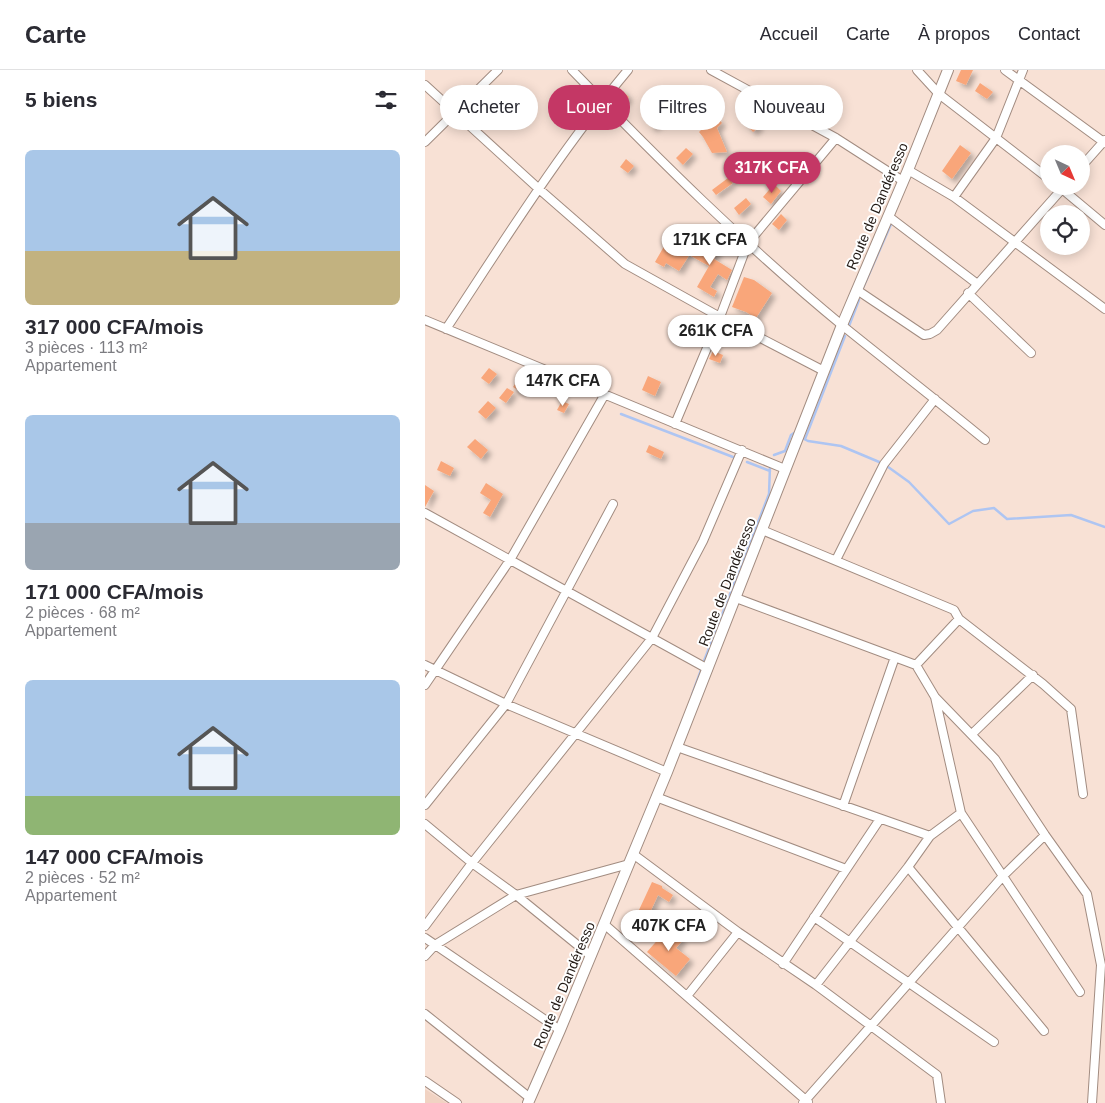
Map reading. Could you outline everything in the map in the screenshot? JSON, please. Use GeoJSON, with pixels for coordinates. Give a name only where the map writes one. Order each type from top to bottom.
{"type":"FeatureCollection","features":[{"type":"Feature","properties":{"kind":"street"},"geometry":{"type":"LineString","coordinates":[[483,85],[498,70]]}},
{"type":"Feature","properties":{"kind":"street"},"geometry":{"type":"LineString","coordinates":[[572,70],[587,85]]}},
{"type":"Feature","properties":{"kind":"street"},"geometry":{"type":"LineString","coordinates":[[615,85],[628,70]]}},
{"type":"Feature","properties":{"kind":"street"},"geometry":{"type":"LineString","coordinates":[[711,70],[836,138],[903,181]]}},
{"type":"Feature","properties":{"kind":"street"},"geometry":{"type":"LineString","coordinates":[[917,70],[939,94],[1040,172]]}},
{"type":"Feature","properties":{"kind":"street","name":"Route de Dandéresso"},"geometry":{"type":"LineString","coordinates":[[529,1101],[561,1030],[667,772],[842,325],[948,70]]}},
{"type":"Feature","properties":{"kind":"street"},"geometry":{"type":"LineString","coordinates":[[1005,70],[1105,141],[1090,157]]}},
{"type":"Feature","properties":{"kind":"street"},"geometry":{"type":"LineString","coordinates":[[954,197],[996,138],[1023,70]]}},
{"type":"Feature","properties":{"kind":"street"},"geometry":{"type":"LineString","coordinates":[[425,85],[440,98]]}},
{"type":"Feature","properties":{"kind":"street"},"geometry":{"type":"LineString","coordinates":[[425,142],[440,127]]}},
{"type":"Feature","properties":{"kind":"street"},"geometry":{"type":"LineString","coordinates":[[475,130],[625,264],[720,317],[824,371]]}},
{"type":"Feature","properties":{"kind":"street"},"geometry":{"type":"LineString","coordinates":[[445,329],[539,189],[581,130]]}},
{"type":"Feature","properties":{"kind":"street"},"geometry":{"type":"LineString","coordinates":[[630,130],[748,242],[842,325],[985,440]]}},
{"type":"Feature","properties":{"kind":"street"},"geometry":{"type":"LineString","coordinates":[[675,424],[720,317],[748,242],[836,138]]}},
{"type":"Feature","properties":{"kind":"street"},"geometry":{"type":"LineString","coordinates":[[908,170],[954,197],[1105,310]]}},
{"type":"Feature","properties":{"kind":"street"},"geometry":{"type":"LineString","coordinates":[[857,290],[924,336],[930,334],[937,330],[1054,195]]}},
{"type":"Feature","properties":{"kind":"street"},"geometry":{"type":"LineString","coordinates":[[1070,195],[1105,225]]}},
{"type":"Feature","properties":{"kind":"street"},"geometry":{"type":"LineString","coordinates":[[888,216],[976,283]]}},
{"type":"Feature","properties":{"kind":"street"},"geometry":{"type":"LineString","coordinates":[[968,293],[1031,353]]}},
{"type":"Feature","properties":{"kind":"street"},"geometry":{"type":"LineString","coordinates":[[425,320],[785,469]]}},
{"type":"Feature","properties":{"kind":"street"},"geometry":{"type":"LineString","coordinates":[[425,685],[510,560],[605,394]]}},
{"type":"Feature","properties":{"kind":"street"},"geometry":{"type":"LineString","coordinates":[[836,560],[884,464],[935,399]]}},
{"type":"Feature","properties":{"kind":"street"},"geometry":{"type":"LineString","coordinates":[[425,926],[651,638],[703,541],[741,450]]}},
{"type":"Feature","properties":{"kind":"street"},"geometry":{"type":"LineString","coordinates":[[425,805],[506,704],[613,504]]}},
{"type":"Feature","properties":{"kind":"street"},"geometry":{"type":"LineString","coordinates":[[425,513],[708,669]]}},
{"type":"Feature","properties":{"kind":"street"},"geometry":{"type":"LineString","coordinates":[[763,530],[953,610],[959,619],[1033,676],[1071,709],[1083,794]]}},
{"type":"Feature","properties":{"kind":"street"},"geometry":{"type":"LineString","coordinates":[[736,598],[916,665],[935,697],[995,759],[1087,894],[1101,965],[1092,1103]]}},
{"type":"Feature","properties":{"kind":"street"},"geometry":{"type":"LineString","coordinates":[[916,665],[959,619]]}},
{"type":"Feature","properties":{"kind":"street"},"geometry":{"type":"LineString","coordinates":[[843,806],[895,657]]}},
{"type":"Feature","properties":{"kind":"street"},"geometry":{"type":"LineString","coordinates":[[425,665],[506,704],[667,772]]}},
{"type":"Feature","properties":{"kind":"street"},"geometry":{"type":"LineString","coordinates":[[971,734],[1033,676]]}},
{"type":"Feature","properties":{"kind":"street"},"geometry":{"type":"LineString","coordinates":[[935,697],[961,813],[1080,992]]}},
{"type":"Feature","properties":{"kind":"street"},"geometry":{"type":"LineString","coordinates":[[677,747],[930,836]]}},
{"type":"Feature","properties":{"kind":"street"},"geometry":{"type":"LineString","coordinates":[[657,796],[846,869]]}},
{"type":"Feature","properties":{"kind":"street"},"geometry":{"type":"LineString","coordinates":[[816,985],[908,868],[930,836],[961,813]]}},
{"type":"Feature","properties":{"kind":"street"},"geometry":{"type":"LineString","coordinates":[[783,964],[880,819]]}},
{"type":"Feature","properties":{"kind":"street"},"geometry":{"type":"LineString","coordinates":[[425,824],[591,956]]}},
{"type":"Feature","properties":{"kind":"street"},"geometry":{"type":"LineString","coordinates":[[604,924],[806,1102],[1003,876],[1045,835]]}},
{"type":"Feature","properties":{"kind":"street"},"geometry":{"type":"LineString","coordinates":[[633,854],[738,932],[816,985],[937,1075],[941,1103]]}},
{"type":"Feature","properties":{"kind":"street"},"geometry":{"type":"LineString","coordinates":[[425,956],[435,945],[516,895],[629,864]]}},
{"type":"Feature","properties":{"kind":"street"},"geometry":{"type":"LineString","coordinates":[[908,868],[1044,1031]]}},
{"type":"Feature","properties":{"kind":"street"},"geometry":{"type":"LineString","coordinates":[[814,918],[994,1042]]}},
{"type":"Feature","properties":{"kind":"street"},"geometry":{"type":"LineString","coordinates":[[687,996],[738,932]]}},
{"type":"Feature","properties":{"kind":"street"},"geometry":{"type":"LineString","coordinates":[[425,938],[561,1030]]}},
{"type":"Feature","properties":{"kind":"street"},"geometry":{"type":"LineString","coordinates":[[425,1014],[529,1101]]}},
{"type":"Feature","properties":{"kind":"street"},"geometry":{"type":"LineString","coordinates":[[425,1081],[457,1103]]}},
{"type":"Feature","properties":{"kind":"shaded area"},"geometry":{"type":"Polygon","coordinates":[[[425,1089],[447,1103],[425,1103],[425,1089]]]}},
{"type":"Feature","properties":{"kind":"building"},"geometry":{"type":"Polygon","coordinates":[[[961,70],[973,70],[966,85],[956,81],[961,70]]]}},
{"type":"Feature","properties":{"kind":"building"},"geometry":{"type":"Polygon","coordinates":[[[980,83],[993,92],[987,99],[975,91],[980,83]]]}},
{"type":"Feature","properties":{"kind":"building"},"geometry":{"type":"Polygon","coordinates":[[[701,130],[718,130],[727,152],[712,153],[699,132],[701,130]]]}},
{"type":"Feature","properties":{"kind":"building"},"geometry":{"type":"Polygon","coordinates":[[[960,145],[971,153],[952,179],[942,171],[960,145]]]}},
{"type":"Feature","properties":{"kind":"building"},"geometry":{"type":"Polygon","coordinates":[[[686,148],[693,154],[683,165],[676,158],[686,148]]]}},
{"type":"Feature","properties":{"kind":"building"},"geometry":{"type":"Polygon","coordinates":[[[626,159],[634,166],[628,173],[620,167],[626,159]]]}},
{"type":"Feature","properties":{"kind":"building"},"geometry":{"type":"Polygon","coordinates":[[[728,178],[733,183],[716,195],[712,190],[728,178]]]}},
{"type":"Feature","properties":{"kind":"building"},"geometry":{"type":"Polygon","coordinates":[[[774,184],[781,191],[771,204],[763,197],[774,184]]]}},
{"type":"Feature","properties":{"kind":"building"},"geometry":{"type":"Polygon","coordinates":[[[746,198],[751,204],[739,215],[734,208],[746,198]]]}},
{"type":"Feature","properties":{"kind":"building"},"geometry":{"type":"Polygon","coordinates":[[[781,214],[787,220],[779,230],[772,224],[781,214]]]}},
{"type":"Feature","properties":{"kind":"building"},"geometry":{"type":"Polygon","coordinates":[[[670,236],[692,251],[679,271],[666,263],[664,267],[655,262],[670,236]]]}},
{"type":"Feature","properties":{"kind":"building"},"geometry":{"type":"Polygon","coordinates":[[[701,239],[719,249],[714,259],[732,270],[727,280],[718,274],[710,287],[717,291],[714,297],[697,287],[709,266],[691,256],[701,239]]]}},
{"type":"Feature","properties":{"kind":"building"},"geometry":{"type":"Polygon","coordinates":[[[744,277],[754,280],[772,293],[756,318],[732,307],[744,277]]]}},
{"type":"Feature","properties":{"kind":"building"},"geometry":{"type":"Polygon","coordinates":[[[713,351],[723,355],[720,363],[709,359],[713,351]]]}},
{"type":"Feature","properties":{"kind":"building"},"geometry":{"type":"Polygon","coordinates":[[[489,368],[497,374],[489,384],[481,378],[489,368]]]}},
{"type":"Feature","properties":{"kind":"building"},"geometry":{"type":"Polygon","coordinates":[[[522,374],[530,379],[521,392],[513,387],[522,374]]]}},
{"type":"Feature","properties":{"kind":"building"},"geometry":{"type":"Polygon","coordinates":[[[648,376],[661,382],[655,396],[642,390],[648,376]]]}},
{"type":"Feature","properties":{"kind":"building"},"geometry":{"type":"Polygon","coordinates":[[[507,388],[514,392],[506,403],[499,398],[507,388]]]}},
{"type":"Feature","properties":{"kind":"building"},"geometry":{"type":"Polygon","coordinates":[[[488,401],[496,408],[486,419],[478,412],[488,401]]]}},
{"type":"Feature","properties":{"kind":"building"},"geometry":{"type":"Polygon","coordinates":[[[562,401],[569,404],[564,413],[557,410],[562,401]]]}},
{"type":"Feature","properties":{"kind":"building"},"geometry":{"type":"Polygon","coordinates":[[[475,439],[488,450],[481,459],[467,447],[475,439]]]}},
{"type":"Feature","properties":{"kind":"building"},"geometry":{"type":"Polygon","coordinates":[[[649,445],[664,452],[661,459],[646,452],[649,445]]]}},
{"type":"Feature","properties":{"kind":"building"},"geometry":{"type":"Polygon","coordinates":[[[441,461],[454,468],[450,476],[437,470],[441,461]]]}},
{"type":"Feature","properties":{"kind":"building"},"geometry":{"type":"Polygon","coordinates":[[[486,483],[503,494],[490,517],[483,513],[491,500],[480,493],[486,483]]]}},
{"type":"Feature","properties":{"kind":"building"},"geometry":{"type":"Polygon","coordinates":[[[425,485],[434,491],[425,507],[425,485]]]}},
{"type":"Feature","properties":{"kind":"building"},"geometry":{"type":"Polygon","coordinates":[[[652,882],[662,886],[662,888],[673,895],[669,902],[658,895],[642,930],[632,925],[652,882]]]}},
{"type":"Feature","properties":{"kind":"building"},"geometry":{"type":"Polygon","coordinates":[[[668,928],[683,940],[676,948],[690,959],[676,976],[647,952],[668,928]]]}},
{"type":"Feature","properties":{"kind":"waterway"},"geometry":{"type":"LineString","coordinates":[[862,290],[892,222]]}},
{"type":"Feature","properties":{"kind":"waterway"},"geometry":{"type":"LineString","coordinates":[[849,326],[859,300]]}},
{"type":"Feature","properties":{"kind":"waterway"},"geometry":{"type":"LineString","coordinates":[[805,439],[845,336]]}},
{"type":"Feature","properties":{"kind":"waterway"},"geometry":{"type":"LineString","coordinates":[[621,414],[733,457]]}},
{"type":"Feature","properties":{"kind":"waterway"},"geometry":{"type":"LineString","coordinates":[[774,455],[785,451],[791,435],[794,433]]}},
{"type":"Feature","properties":{"kind":"waterway"},"geometry":{"type":"LineString","coordinates":[[800,437],[808,441],[841,446],[884,464],[909,482],[949,524],[973,511],[994,508],[1007,519],[1071,515],[1105,527]]}},
{"type":"Feature","properties":{"kind":"waterway"},"geometry":{"type":"LineString","coordinates":[[747,462],[770,471]]}},
{"type":"Feature","properties":{"kind":"waterway"},"geometry":{"type":"LineString","coordinates":[[704,661],[769,494],[770,466]]}},
{"type":"Feature","properties":{"kind":"waterway"},"geometry":{"type":"LineString","coordinates":[[692,695],[701,670]]}}]}
